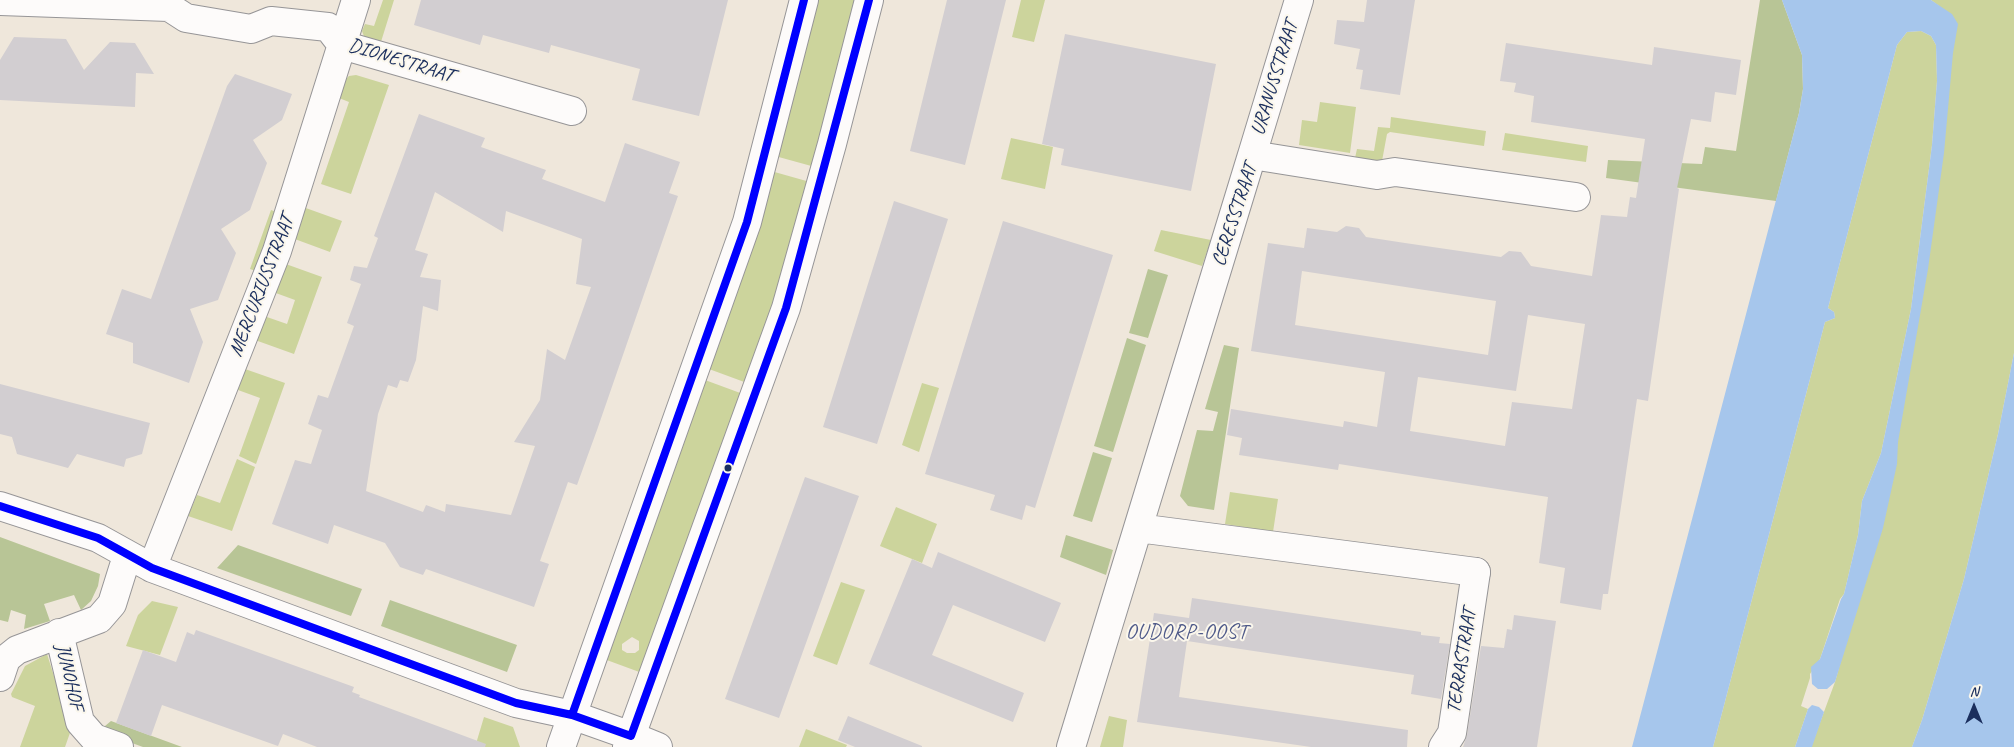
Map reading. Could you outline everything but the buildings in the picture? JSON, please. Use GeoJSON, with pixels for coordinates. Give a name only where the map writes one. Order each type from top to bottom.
{"type":"FeatureCollection","features":[{"type":"Feature","properties":{"kind":"street","name":"MERCURIUSSTRAAT"},"geometry":{"type":"LineString","coordinates":[[152,568],[278,251],[356,0]]}},
{"type":"Feature","properties":{"kind":"street"},"geometry":{"type":"LineString","coordinates":[[561,747],[747,222],[804,0]]}},
{"type":"Feature","properties":{"kind":"street"},"geometry":{"type":"LineString","coordinates":[[629,741],[786,308],[832,144],[869,0]]}},
{"type":"Feature","properties":{"kind":"street","name":"URANUSSTRAAT"},"geometry":{"type":"LineString","coordinates":[[1252,156],[1299,0]]}},
{"type":"Feature","properties":{"kind":"street","name":"DIONESTRAAT"},"geometry":{"type":"LineString","coordinates":[[0,1],[169,7],[186,18],[251,30],[271,21],[328,27],[342,45],[572,111]]}},
{"type":"Feature","properties":{"kind":"street","name":"CERESSTRAAT"},"geometry":{"type":"LineString","coordinates":[[1071,747],[1252,156],[1377,175],[1395,172],[1576,197]]}},
{"type":"Feature","properties":{"kind":"street"},"geometry":{"type":"LineString","coordinates":[[0,506],[98,538],[127,556],[152,568],[516,703],[572,715],[629,741],[658,747]]}},
{"type":"Feature","properties":{"kind":"street","name":"TERRASTRAAT"},"geometry":{"type":"LineString","coordinates":[[1138,528],[1476,572],[1452,733],[1443,747]]}},
{"type":"Feature","properties":{"kind":"street"},"geometry":{"type":"LineString","coordinates":[[59,633],[99,619],[112,604],[127,556]]}},
{"type":"Feature","properties":{"kind":"street","name":"JUNOHOF"},"geometry":{"type":"LineString","coordinates":[[0,677],[6,660],[17,650],[59,633],[80,722],[94,738],[119,747]]}},
{"type":"Feature","properties":{"kind":"green space"},"geometry":{"type":"Polygon","coordinates":[[[383,0],[394,0],[380,45],[365,39],[362,31],[365,24],[374,26],[383,0]]]}},
{"type":"Feature","properties":{"kind":"green space"},"geometry":{"type":"Polygon","coordinates":[[[815,0],[857,0],[815,167],[775,156],[815,0]]]}},
{"type":"Feature","properties":{"kind":"green space"},"geometry":{"type":"Polygon","coordinates":[[[1021,0],[1045,0],[1034,42],[1012,37],[1021,0]]]}},
{"type":"Feature","properties":{"kind":"green space"},"geometry":{"type":"Polygon","coordinates":[[[1760,0],[1782,0],[1802,55],[1803,89],[1799,113],[1776,201],[1606,178],[1608,160],[1702,164],[1705,147],[1736,151],[1760,0]]]}},
{"type":"Feature","properties":{"kind":"green space"},"geometry":{"type":"Polygon","coordinates":[[[1931,0],[2014,0],[2014,353],[1998,434],[1964,579],[1922,720],[1912,747],[1811,747],[1835,682],[1864,578],[1938,176],[1939,6],[1931,0]]]}},
{"type":"Feature","properties":{"kind":"green space"},"geometry":{"type":"Polygon","coordinates":[[[1921,31],[1931,36],[1936,45],[1937,81],[1932,145],[1911,309],[1881,453],[1862,501],[1858,535],[1844,594],[1840,599],[1820,659],[1810,674],[1801,706],[1808,709],[1795,747],[1713,747],[1825,322],[1835,318],[1834,312],[1828,308],[1897,45],[1907,32],[1921,31]]]}},
{"type":"Feature","properties":{"kind":"green space"},"geometry":{"type":"Polygon","coordinates":[[[356,75],[389,85],[351,194],[321,184],[349,102],[339,98],[345,80],[349,76],[356,75]]]}},
{"type":"Feature","properties":{"kind":"green space"},"geometry":{"type":"Polygon","coordinates":[[[1320,102],[1356,107],[1350,153],[1299,145],[1302,120],[1317,122],[1320,102]]]}},
{"type":"Feature","properties":{"kind":"green space"},"geometry":{"type":"Polygon","coordinates":[[[1391,117],[1486,131],[1484,146],[1390,132],[1387,134],[1382,161],[1355,158],[1357,149],[1374,151],[1378,127],[1390,128],[1391,117]]]}},
{"type":"Feature","properties":{"kind":"green space"},"geometry":{"type":"Polygon","coordinates":[[[1505,133],[1588,146],[1586,162],[1502,150],[1505,133]]]}},
{"type":"Feature","properties":{"kind":"green space"},"geometry":{"type":"Polygon","coordinates":[[[1011,138],[1053,147],[1045,189],[1001,179],[1011,138]]]}},
{"type":"Feature","properties":{"kind":"green space"},"geometry":{"type":"Polygon","coordinates":[[[771,171],[810,182],[787,265],[747,383],[709,369],[771,171]]]}},
{"type":"Feature","properties":{"kind":"green space"},"geometry":{"type":"Polygon","coordinates":[[[303,207],[342,221],[330,252],[292,238],[303,207]]]}},
{"type":"Feature","properties":{"kind":"green space"},"geometry":{"type":"Polygon","coordinates":[[[271,210],[282,214],[262,273],[250,269],[271,210]]]}},
{"type":"Feature","properties":{"kind":"green space"},"geometry":{"type":"Polygon","coordinates":[[[1161,230],[1211,240],[1202,266],[1154,251],[1161,230]]]}},
{"type":"Feature","properties":{"kind":"green space"},"geometry":{"type":"Polygon","coordinates":[[[283,263],[322,277],[294,354],[255,340],[264,316],[287,324],[295,300],[273,292],[283,263]]]}},
{"type":"Feature","properties":{"kind":"green space"},"geometry":{"type":"Polygon","coordinates":[[[1148,269],[1168,275],[1148,338],[1129,333],[1148,269]]]}},
{"type":"Feature","properties":{"kind":"green space"},"geometry":{"type":"Polygon","coordinates":[[[1127,338],[1146,345],[1113,452],[1094,446],[1127,338]]]}},
{"type":"Feature","properties":{"kind":"green space"},"geometry":{"type":"Polygon","coordinates":[[[1224,345],[1239,348],[1214,510],[1188,506],[1180,496],[1197,430],[1213,431],[1218,412],[1205,409],[1224,345]]]}},
{"type":"Feature","properties":{"kind":"green space"},"geometry":{"type":"Polygon","coordinates":[[[245,369],[285,383],[256,464],[239,456],[260,398],[238,390],[245,369]]]}},
{"type":"Feature","properties":{"kind":"green space"},"geometry":{"type":"Polygon","coordinates":[[[705,380],[743,394],[642,673],[604,659],[705,380]],[[632,637],[622,644],[622,650],[627,653],[635,653],[639,650],[639,641],[632,637]]]}},
{"type":"Feature","properties":{"kind":"green space"},"geometry":{"type":"Polygon","coordinates":[[[922,383],[939,388],[919,452],[902,445],[922,383]]]}},
{"type":"Feature","properties":{"kind":"green space"},"geometry":{"type":"Polygon","coordinates":[[[1093,452],[1112,458],[1092,522],[1073,516],[1093,452]]]}},
{"type":"Feature","properties":{"kind":"green space"},"geometry":{"type":"Polygon","coordinates":[[[237,459],[255,467],[232,531],[188,516],[197,495],[220,503],[237,459]]]}},
{"type":"Feature","properties":{"kind":"green space"},"geometry":{"type":"Polygon","coordinates":[[[1230,492],[1278,499],[1273,532],[1225,524],[1230,492]]]}},
{"type":"Feature","properties":{"kind":"green space"},"geometry":{"type":"Polygon","coordinates":[[[896,507],[937,524],[922,563],[880,546],[896,507]]]}},
{"type":"Feature","properties":{"kind":"green space"},"geometry":{"type":"Polygon","coordinates":[[[1066,535],[1113,550],[1106,575],[1060,557],[1066,535]]]}},
{"type":"Feature","properties":{"kind":"green space"},"geometry":{"type":"Polygon","coordinates":[[[0,537],[100,574],[98,586],[91,601],[81,610],[74,595],[44,604],[50,621],[24,629],[26,615],[11,610],[8,622],[0,620],[0,537]]]}},
{"type":"Feature","properties":{"kind":"green space"},"geometry":{"type":"Polygon","coordinates":[[[238,545],[362,589],[351,616],[217,568],[238,545]]]}},
{"type":"Feature","properties":{"kind":"green space"},"geometry":{"type":"Polygon","coordinates":[[[841,582],[865,590],[837,665],[813,656],[841,582]]]}},
{"type":"Feature","properties":{"kind":"green space"},"geometry":{"type":"Polygon","coordinates":[[[390,600],[517,645],[507,672],[381,626],[390,600]]]}},
{"type":"Feature","properties":{"kind":"green space"},"geometry":{"type":"Polygon","coordinates":[[[152,601],[178,607],[160,655],[126,646],[138,615],[152,601]]]}},
{"type":"Feature","properties":{"kind":"green space"},"geometry":{"type":"Polygon","coordinates":[[[47,654],[71,730],[65,747],[20,747],[35,706],[12,697],[11,694],[25,666],[47,654]]]}},
{"type":"Feature","properties":{"kind":"green space"},"geometry":{"type":"Polygon","coordinates":[[[1109,716],[1127,720],[1123,747],[1100,747],[1109,716]]]}},
{"type":"Feature","properties":{"kind":"green space"},"geometry":{"type":"Polygon","coordinates":[[[484,717],[513,727],[520,747],[475,747],[484,717]]]}},
{"type":"Feature","properties":{"kind":"green space"},"geometry":{"type":"Polygon","coordinates":[[[111,721],[182,747],[143,747],[107,734],[105,726],[111,721]]]}},
{"type":"Feature","properties":{"kind":"green space"},"geometry":{"type":"Polygon","coordinates":[[[806,729],[847,745],[846,747],[799,747],[806,729]]]}},
{"type":"Feature","properties":{"kind":"water"},"geometry":{"type":"Polygon","coordinates":[[[1782,0],[1931,0],[1952,14],[1958,24],[1953,53],[1944,153],[1928,269],[1898,442],[1897,464],[1883,528],[1835,682],[1827,689],[1818,689],[1812,684],[1811,667],[1820,659],[1844,594],[1858,535],[1862,501],[1881,453],[1911,309],[1932,145],[1937,81],[1936,45],[1931,36],[1921,31],[1907,32],[1897,45],[1828,308],[1834,312],[1835,318],[1825,322],[1713,747],[1632,747],[1799,113],[1803,89],[1802,55],[1782,0]]]}},
{"type":"Feature","properties":{"kind":"water"},"geometry":{"type":"Polygon","coordinates":[[[2014,353],[2014,747],[1912,747],[1922,720],[1964,579],[1998,434],[2014,353]]]}},
{"type":"Feature","properties":{"kind":"water"},"geometry":{"type":"Polygon","coordinates":[[[1812,705],[1819,707],[1824,712],[1812,747],[1795,747],[1808,709],[1812,705]]]}},
{"type":"Feature","properties":{"kind":"transit line"},"geometry":{"type":"LineString","coordinates":[[572,715],[747,222],[804,0]]}},
{"type":"Feature","properties":{"kind":"transit line"},"geometry":{"type":"LineString","coordinates":[[0,506],[98,538],[152,568],[516,703],[572,715],[631,736],[786,308],[869,0]]}},
{"type":"Feature","properties":{"kind":"district","name":"OUDORP-OOST"},"geometry":{"type":"Point","coordinates":[1187,632]}}]}
